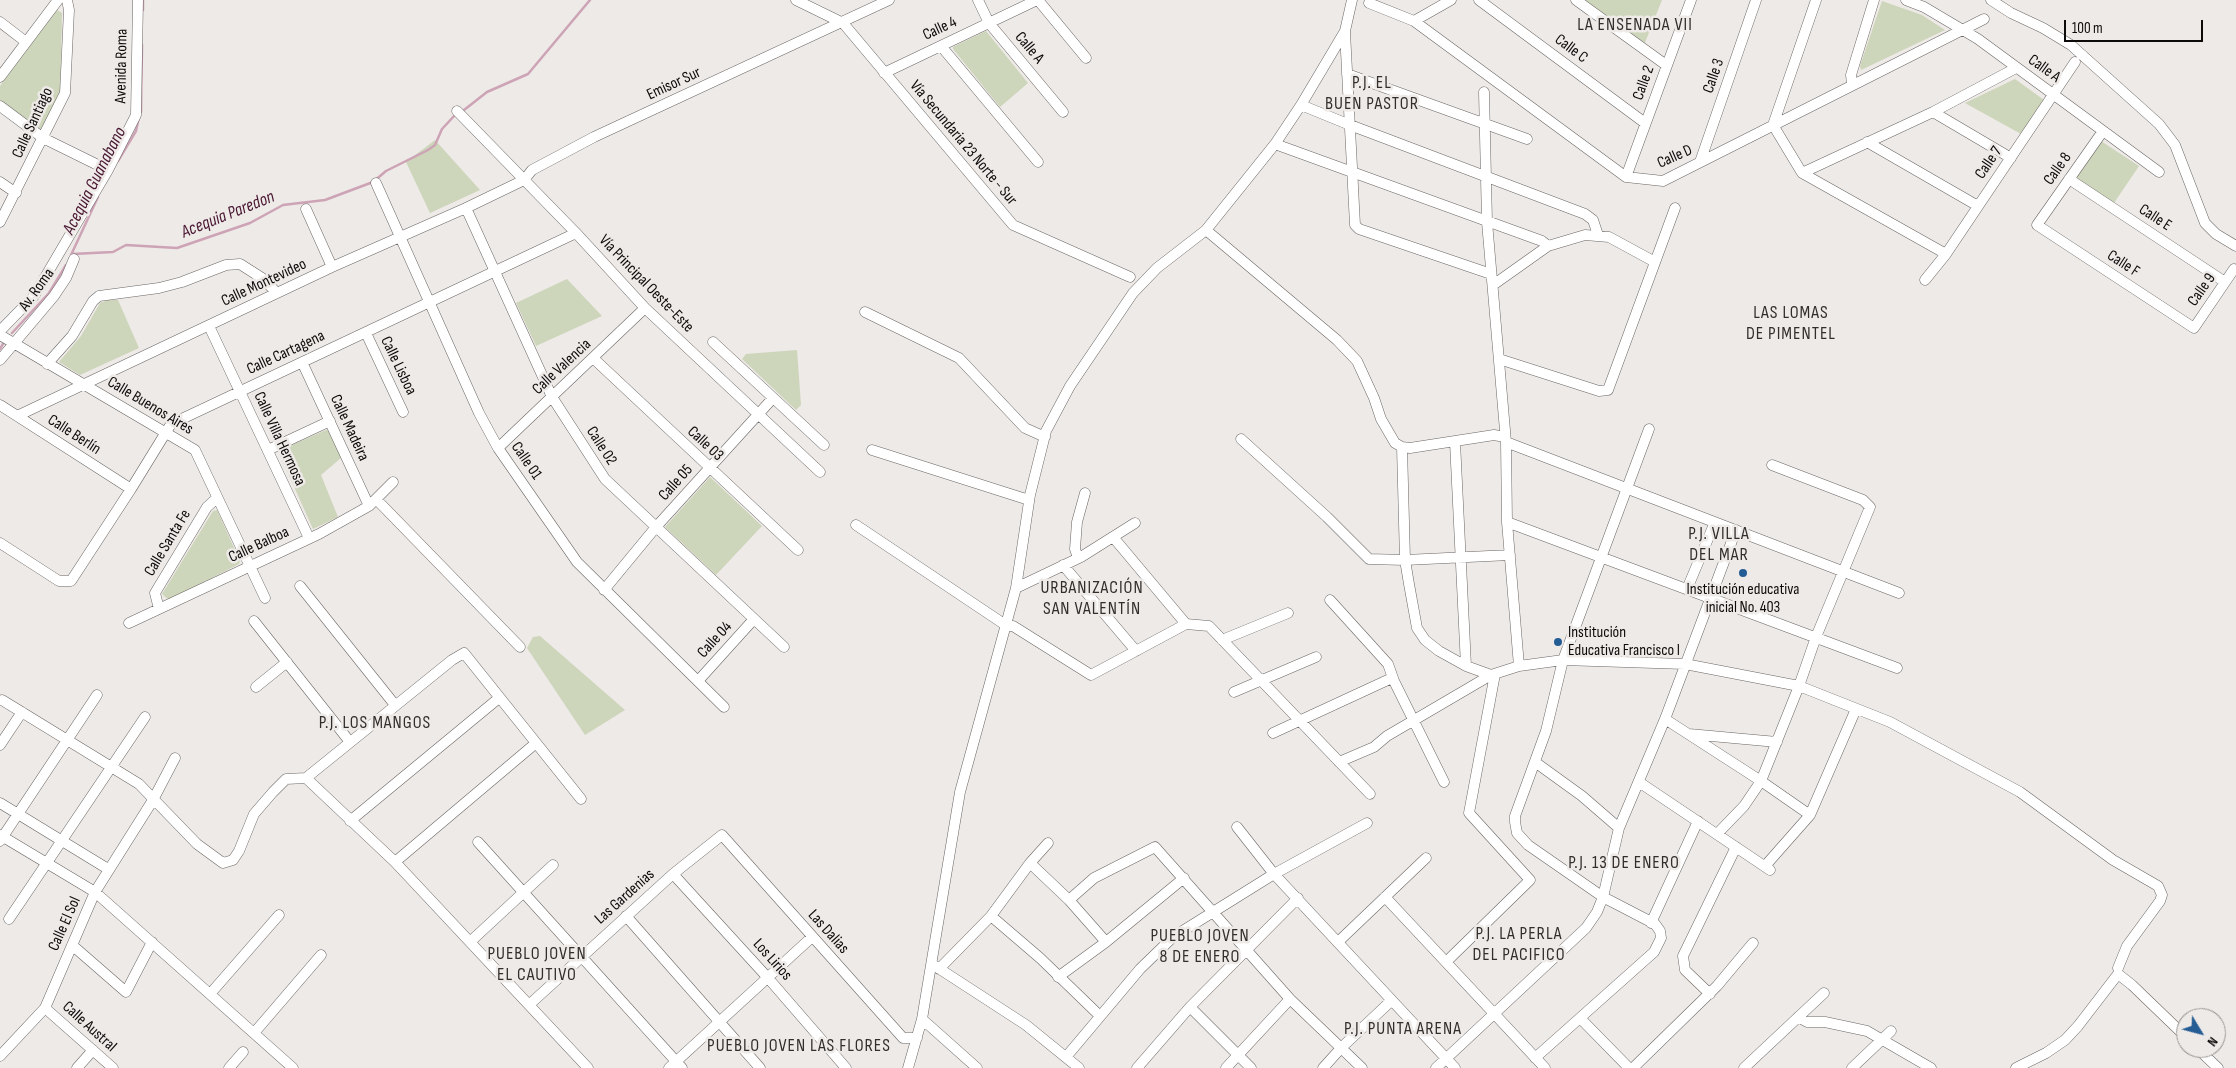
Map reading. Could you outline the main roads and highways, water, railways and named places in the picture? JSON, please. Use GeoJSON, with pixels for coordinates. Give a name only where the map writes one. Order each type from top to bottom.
{"type":"FeatureCollection","features":[{"type":"Feature","properties":{"kind":"waterway","name":"Acequia Guanabano"},"geometry":{"type":"LineString","coordinates":[[143,0],[143,10]]}},
{"type":"Feature","properties":{"kind":"waterway","name":"Acequia Paredon"},"geometry":{"type":"LineString","coordinates":[[464,110],[487,92],[528,74],[590,0]]}},
{"type":"Feature","properties":{"kind":"waterway","name":"Acequia Guanabano"},"geometry":{"type":"LineString","coordinates":[[141,112],[142,45]]}},
{"type":"Feature","properties":{"kind":"waterway","name":"Acequia Paredon"},"geometry":{"type":"LineString","coordinates":[[72,254],[113,252],[126,245],[177,248],[250,223],[283,205],[325,200],[373,182],[386,171],[428,150],[435,145],[442,129],[455,115]]}},
{"type":"Feature","properties":{"kind":"waterway","name":"Acequia Guanabano"},"geometry":{"type":"LineString","coordinates":[[118,161],[136,131],[139,117]]}},
{"type":"Feature","properties":{"kind":"waterway","name":"Acequia Guanabano"},"geometry":{"type":"LineString","coordinates":[[71,255],[98,197]]}},
{"type":"Feature","properties":{"kind":"waterway"},"geometry":{"type":"LineString","coordinates":[[12,333],[49,293],[66,265]]}},
{"type":"Feature","properties":{"kind":"waterway"},"geometry":{"type":"LineString","coordinates":[[0,349],[3,344]]}},
{"type":"Feature","properties":{"kind":"place","name":"Institución educativa inicial No. 403"},"geometry":{"type":"Point","coordinates":[1743,573]}},
{"type":"Feature","properties":{"kind":"place","name":"Institución Educativa Francisco I"},"geometry":{"type":"Point","coordinates":[1558,642]}},
{"type":"Feature","properties":{"kind":"district","name":"LA ENSENADA VII"},"geometry":{"type":"Point","coordinates":[1635,25]}},
{"type":"Feature","properties":{"kind":"district","name":"P.J. EL BUEN PASTOR"},"geometry":{"type":"Point","coordinates":[1372,94]}},
{"type":"Feature","properties":{"kind":"district","name":"LAS LOMAS DE PIMENTEL"},"geometry":{"type":"Point","coordinates":[1791,323]}},
{"type":"Feature","properties":{"kind":"district","name":"P.J. VILLA DEL MAR"},"geometry":{"type":"Point","coordinates":[1719,544]}},
{"type":"Feature","properties":{"kind":"district","name":"URBANIZACIÓN SAN VALENTÍN"},"geometry":{"type":"Point","coordinates":[1092,598]}},
{"type":"Feature","properties":{"kind":"district","name":"P.J. LOS MANGOS"},"geometry":{"type":"Point","coordinates":[375,723]}},
{"type":"Feature","properties":{"kind":"district","name":"P.J. 13 DE ENERO"},"geometry":{"type":"Point","coordinates":[1624,863]}},
{"type":"Feature","properties":{"kind":"district","name":"P.J. LA PERLA DEL PACIFICO"},"geometry":{"type":"Point","coordinates":[1519,944]}},
{"type":"Feature","properties":{"kind":"district","name":"PUEBLO JOVEN 8 DE ENERO"},"geometry":{"type":"Point","coordinates":[1200,946]}},
{"type":"Feature","properties":{"kind":"district","name":"PUEBLO JOVEN EL CAUTIVO"},"geometry":{"type":"Point","coordinates":[537,964]}},
{"type":"Feature","properties":{"kind":"district","name":"P.J. PUNTA ARENA"},"geometry":{"type":"Point","coordinates":[1403,1029]}},
{"type":"Feature","properties":{"kind":"district","name":"PUEBLO JOVEN LAS FLORES"},"geometry":{"type":"Point","coordinates":[799,1046]}}]}
